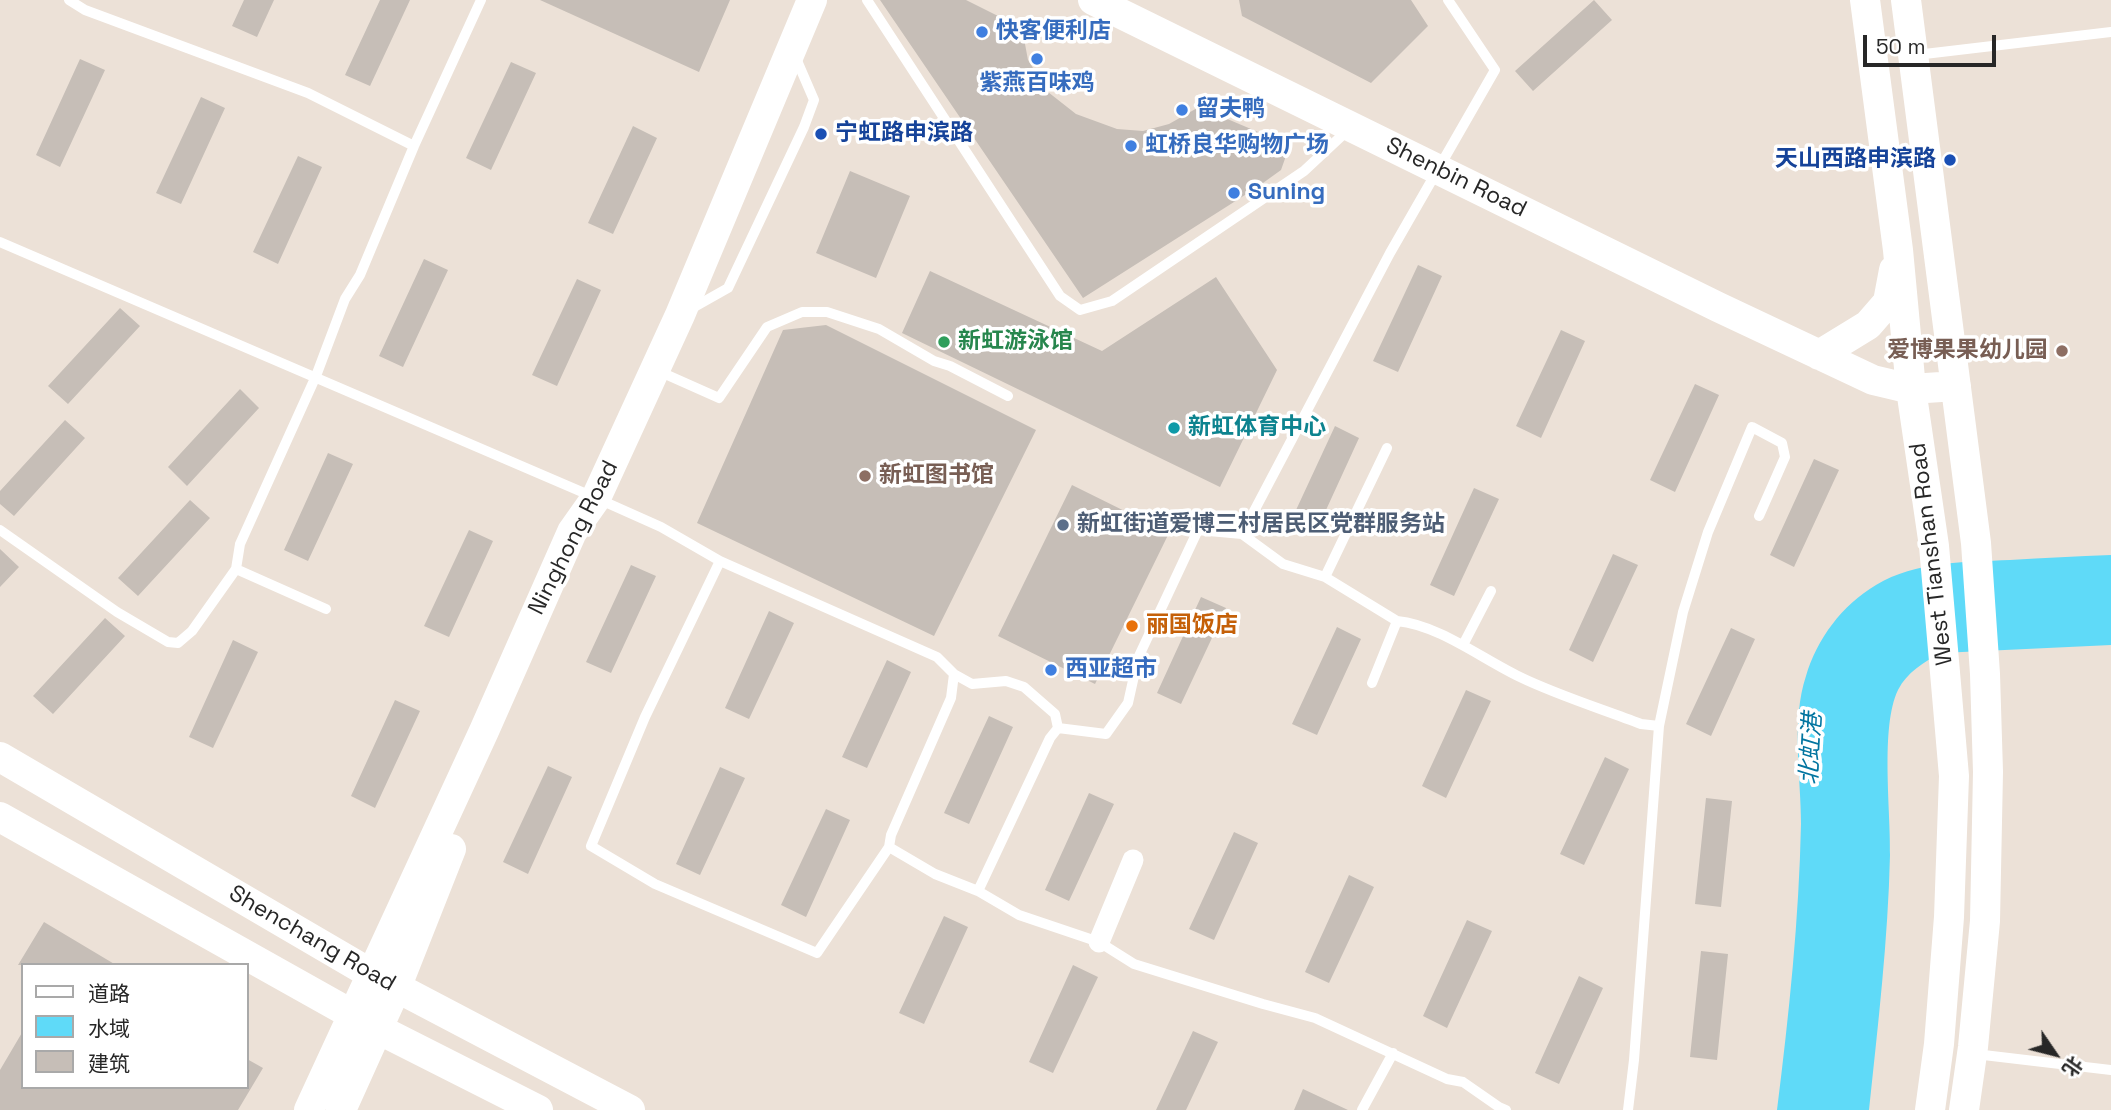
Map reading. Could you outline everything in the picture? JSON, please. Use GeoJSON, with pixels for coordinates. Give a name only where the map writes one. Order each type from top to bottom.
{"type":"FeatureCollection","features":[{"type":"Feature","properties":{"kind":"main road","name":"Ninghong Road"},"geometry":{"type":"LineString","coordinates":[[309,1110],[365,1022],[384,981],[484,731],[572,532],[596,498],[680,315],[811,0]]}},
{"type":"Feature","properties":{"kind":"main road","name":"Shenbin Road"},"geometry":{"type":"LineString","coordinates":[[1093,0],[1873,380],[1911,389],[1956,386]]}},
{"type":"Feature","properties":{"kind":"main road","name":"West Tianshan Road"},"geometry":{"type":"LineString","coordinates":[[1865,0],[1898,250],[1911,389],[1934,546],[1954,776],[1950,904],[1939,1044],[1930,1110]]}},
{"type":"Feature","properties":{"kind":"main road","name":"West Tianshan Road"},"geometry":{"type":"LineString","coordinates":[[1906,0],[1976,543],[1985,674],[1988,772],[1985,921],[1964,1110]]}},
{"type":"Feature","properties":{"kind":"main road"},"geometry":{"type":"LineString","coordinates":[[1819,355],[1868,325],[1888,302],[1898,250]]}},
{"type":"Feature","properties":{"kind":"main road","name":"Shenchang Road"},"geometry":{"type":"LineString","coordinates":[[0,757],[384,981],[630,1110]]}},
{"type":"Feature","properties":{"kind":"main road","name":"Shenchang Road"},"geometry":{"type":"LineString","coordinates":[[0,817],[365,1022],[538,1110]]}},
{"type":"Feature","properties":{"kind":"main road","name":"Ninghong Road"},"geometry":{"type":"LineString","coordinates":[[341,1110],[365,1022]]}},
{"type":"Feature","properties":{"kind":"street"},"geometry":{"type":"LineString","coordinates":[[1099,942],[1133,859]]}},
{"type":"Feature","properties":{"kind":"lane"},"geometry":{"type":"LineString","coordinates":[[69,0],[85,10],[308,93],[414,146]]}},
{"type":"Feature","properties":{"kind":"lane"},"geometry":{"type":"LineString","coordinates":[[0,530],[117,612],[168,642],[178,643],[192,631],[236,569],[240,544],[316,376],[345,299],[360,275],[414,146],[481,0]]}},
{"type":"Feature","properties":{"kind":"lane"},"geometry":{"type":"LineString","coordinates":[[867,0],[1060,296],[1080,310],[1112,301],[1135,286],[1304,171],[1351,127]]}},
{"type":"Feature","properties":{"kind":"lane"},"geometry":{"type":"LineString","coordinates":[[1242,534],[1390,253],[1495,70],[1448,0]]}},
{"type":"Feature","properties":{"kind":"lane"},"geometry":{"type":"LineString","coordinates":[[1913,55],[2111,33]]}},
{"type":"Feature","properties":{"kind":"lane"},"geometry":{"type":"LineString","coordinates":[[680,315],[728,288],[804,127],[814,100],[792,49]]}},
{"type":"Feature","properties":{"kind":"lane"},"geometry":{"type":"LineString","coordinates":[[0,242],[661,527],[720,561],[937,657],[954,674],[972,684],[1006,681],[1024,687],[1055,713],[1058,729]]}},
{"type":"Feature","properties":{"kind":"lane"},"geometry":{"type":"LineString","coordinates":[[655,369],[719,398],[767,327],[802,312],[827,312],[879,329],[934,361],[950,366],[1007,396]]}},
{"type":"Feature","properties":{"kind":"lane"},"geometry":{"type":"LineString","coordinates":[[1628,1110],[1660,726],[1683,612],[1708,532],[1752,427],[1782,443],[1785,457],[1759,516]]}},
{"type":"Feature","properties":{"kind":"lane"},"geometry":{"type":"LineString","coordinates":[[1325,577],[1387,448]]}},
{"type":"Feature","properties":{"kind":"lane"},"geometry":{"type":"LineString","coordinates":[[1058,729],[1106,734],[1128,704],[1139,658],[1198,530],[1242,534],[1283,564],[1325,577],[1397,621],[1411,623],[1462,645],[1520,678],[1641,724],[1660,726]]}},
{"type":"Feature","properties":{"kind":"lane"},"geometry":{"type":"LineString","coordinates":[[720,561],[645,717],[591,846],[654,884],[817,953],[889,847],[891,835],[951,698],[954,674]]}},
{"type":"Feature","properties":{"kind":"lane"},"geometry":{"type":"LineString","coordinates":[[236,569],[326,609]]}},
{"type":"Feature","properties":{"kind":"lane"},"geometry":{"type":"LineString","coordinates":[[1462,645],[1491,591]]}},
{"type":"Feature","properties":{"kind":"lane"},"geometry":{"type":"LineString","coordinates":[[1372,683],[1397,621]]}},
{"type":"Feature","properties":{"kind":"lane"},"geometry":{"type":"LineString","coordinates":[[978,891],[1049,738],[1058,729]]}},
{"type":"Feature","properties":{"kind":"lane"},"geometry":{"type":"LineString","coordinates":[[889,847],[935,874],[978,891],[1019,915],[1099,942],[1135,964],[1315,1018],[1447,1079],[1463,1082],[1506,1110]]}},
{"type":"Feature","properties":{"kind":"lane"},"geometry":{"type":"LineString","coordinates":[[1362,1110],[1393,1053]]}},
{"type":"Feature","properties":{"kind":"lane"},"geometry":{"type":"LineString","coordinates":[[1972,1054],[2111,1070]]}},
{"type":"Feature","properties":{"kind":"water","name":"北虹港"},"geometry":{"type":"Polygon","coordinates":[[[2111,555],[2111,645],[1941,653],[1916,668],[1898,690],[1889,725],[1889,887],[1869,1110],[1777,1110],[1798,895],[1801,824],[1799,712],[1806,676],[1824,636],[1852,602],[1876,585],[1907,571],[1958,562],[2111,555]]]}},
{"type":"Feature","properties":{"kind":"building"},"geometry":{"type":"Polygon","coordinates":[[[244,0],[274,0],[257,37],[232,26],[244,0]]]}},
{"type":"Feature","properties":{"kind":"building"},"geometry":{"type":"Polygon","coordinates":[[[380,0],[410,0],[370,86],[345,75],[380,0]]]}},
{"type":"Feature","properties":{"kind":"building"},"geometry":{"type":"Polygon","coordinates":[[[540,0],[730,0],[699,72],[540,0]]]}},
{"type":"Feature","properties":{"kind":"building","name":"虹桥良华购物广场"},"geometry":{"type":"Polygon","coordinates":[[[880,0],[966,0],[1022,28],[1028,60],[1048,92],[1076,114],[1117,129],[1143,131],[1169,124],[1199,107],[1277,140],[1287,153],[1281,170],[1083,298],[880,0]]]}},
{"type":"Feature","properties":{"kind":"building"},"geometry":{"type":"Polygon","coordinates":[[[1239,0],[1411,0],[1428,26],[1371,83],[1242,16],[1239,0]]]}},
{"type":"Feature","properties":{"kind":"building"},"geometry":{"type":"Polygon","coordinates":[[[1594,0],[1612,20],[1533,91],[1515,71],[1594,0]]]}},
{"type":"Feature","properties":{"kind":"building"},"geometry":{"type":"Polygon","coordinates":[[[80,59],[105,70],[60,167],[36,155],[80,59]]]}},
{"type":"Feature","properties":{"kind":"building"},"geometry":{"type":"Polygon","coordinates":[[[511,62],[536,73],[491,170],[466,158],[511,62]]]}},
{"type":"Feature","properties":{"kind":"building"},"geometry":{"type":"Polygon","coordinates":[[[201,97],[225,108],[181,204],[156,193],[201,97]]]}},
{"type":"Feature","properties":{"kind":"building"},"geometry":{"type":"Polygon","coordinates":[[[633,126],[657,138],[613,234],[588,223],[633,126]]]}},
{"type":"Feature","properties":{"kind":"building"},"geometry":{"type":"Polygon","coordinates":[[[298,156],[322,167],[278,264],[253,252],[298,156]]]}},
{"type":"Feature","properties":{"kind":"building"},"geometry":{"type":"Polygon","coordinates":[[[850,171],[910,196],[876,278],[816,253],[850,171]]]}},
{"type":"Feature","properties":{"kind":"building"},"geometry":{"type":"Polygon","coordinates":[[[424,259],[448,270],[403,367],[379,356],[424,259]]]}},
{"type":"Feature","properties":{"kind":"building"},"geometry":{"type":"Polygon","coordinates":[[[1418,265],[1442,276],[1398,372],[1373,361],[1418,265]]]}},
{"type":"Feature","properties":{"kind":"building","name":"新虹体育中心"},"geometry":{"type":"Polygon","coordinates":[[[930,271],[1102,351],[1216,277],[1277,370],[1220,487],[902,333],[930,271]]]}},
{"type":"Feature","properties":{"kind":"building"},"geometry":{"type":"Polygon","coordinates":[[[577,279],[601,290],[557,386],[532,375],[577,279]]]}},
{"type":"Feature","properties":{"kind":"building"},"geometry":{"type":"Polygon","coordinates":[[[120,308],[140,326],[68,404],[48,386],[120,308]]]}},
{"type":"Feature","properties":{"kind":"building","name":"新虹图书馆"},"geometry":{"type":"Polygon","coordinates":[[[826,325],[1036,430],[934,636],[697,523],[783,330],[826,325]]]}},
{"type":"Feature","properties":{"kind":"building"},"geometry":{"type":"Polygon","coordinates":[[[1561,330],[1585,341],[1541,438],[1516,426],[1561,330]]]}},
{"type":"Feature","properties":{"kind":"building"},"geometry":{"type":"Polygon","coordinates":[[[1695,384],[1719,395],[1675,492],[1650,480],[1695,384]]]}},
{"type":"Feature","properties":{"kind":"building"},"geometry":{"type":"Polygon","coordinates":[[[240,389],[259,408],[187,486],[168,467],[240,389]]]}},
{"type":"Feature","properties":{"kind":"building"},"geometry":{"type":"Polygon","coordinates":[[[65,420],[85,438],[14,516],[0,504],[0,491],[65,420]]]}},
{"type":"Feature","properties":{"kind":"building"},"geometry":{"type":"Polygon","coordinates":[[[1335,426],[1359,438],[1315,534],[1290,523],[1335,426]]]}},
{"type":"Feature","properties":{"kind":"building"},"geometry":{"type":"Polygon","coordinates":[[[328,453],[353,464],[308,561],[284,550],[328,453]]]}},
{"type":"Feature","properties":{"kind":"building"},"geometry":{"type":"Polygon","coordinates":[[[1814,459],[1839,470],[1794,567],[1770,555],[1814,459]]]}},
{"type":"Feature","properties":{"kind":"building"},"geometry":{"type":"Polygon","coordinates":[[[1072,485],[1169,533],[1095,684],[998,636],[1072,485]]]}},
{"type":"Feature","properties":{"kind":"building"},"geometry":{"type":"Polygon","coordinates":[[[1474,488],[1499,499],[1454,596],[1430,585],[1474,488]]]}},
{"type":"Feature","properties":{"kind":"building"},"geometry":{"type":"Polygon","coordinates":[[[190,500],[210,518],[138,596],[118,578],[190,500]]]}},
{"type":"Feature","properties":{"kind":"building"},"geometry":{"type":"Polygon","coordinates":[[[469,530],[493,541],[449,637],[424,626],[469,530]]]}},
{"type":"Feature","properties":{"kind":"building"},"geometry":{"type":"Polygon","coordinates":[[[0,549],[19,567],[0,587],[0,549]]]}},
{"type":"Feature","properties":{"kind":"building"},"geometry":{"type":"Polygon","coordinates":[[[1613,554],[1638,565],[1593,662],[1569,650],[1613,554]]]}},
{"type":"Feature","properties":{"kind":"building"},"geometry":{"type":"Polygon","coordinates":[[[631,565],[656,576],[611,673],[586,662],[631,565]]]}},
{"type":"Feature","properties":{"kind":"building"},"geometry":{"type":"Polygon","coordinates":[[[1201,597],[1226,608],[1181,704],[1157,693],[1201,597]]]}},
{"type":"Feature","properties":{"kind":"building"},"geometry":{"type":"Polygon","coordinates":[[[769,611],[794,623],[749,719],[725,708],[769,611]]]}},
{"type":"Feature","properties":{"kind":"building"},"geometry":{"type":"Polygon","coordinates":[[[105,618],[125,636],[53,714],[33,696],[105,618]]]}},
{"type":"Feature","properties":{"kind":"building"},"geometry":{"type":"Polygon","coordinates":[[[1337,627],[1361,639],[1317,735],[1292,724],[1337,627]]]}},
{"type":"Feature","properties":{"kind":"building"},"geometry":{"type":"Polygon","coordinates":[[[1731,628],[1755,639],[1711,736],[1686,724],[1731,628]]]}},
{"type":"Feature","properties":{"kind":"building"},"geometry":{"type":"Polygon","coordinates":[[[233,640],[258,652],[213,748],[189,737],[233,640]]]}},
{"type":"Feature","properties":{"kind":"building"},"geometry":{"type":"Polygon","coordinates":[[[887,660],[911,672],[867,768],[842,757],[887,660]]]}},
{"type":"Feature","properties":{"kind":"building"},"geometry":{"type":"Polygon","coordinates":[[[1466,690],[1491,701],[1446,798],[1422,786],[1466,690]]]}},
{"type":"Feature","properties":{"kind":"building"},"geometry":{"type":"Polygon","coordinates":[[[395,700],[420,711],[375,808],[351,796],[395,700]]]}},
{"type":"Feature","properties":{"kind":"building"},"geometry":{"type":"Polygon","coordinates":[[[989,716],[1013,727],[969,824],[944,813],[989,716]]]}},
{"type":"Feature","properties":{"kind":"building"},"geometry":{"type":"Polygon","coordinates":[[[1605,757],[1629,769],[1584,865],[1560,854],[1605,757]]]}},
{"type":"Feature","properties":{"kind":"building"},"geometry":{"type":"Polygon","coordinates":[[[548,766],[572,777],[528,874],[503,862],[548,766]]]}},
{"type":"Feature","properties":{"kind":"building"},"geometry":{"type":"Polygon","coordinates":[[[720,767],[745,778],[700,875],[676,864],[720,767]]]}},
{"type":"Feature","properties":{"kind":"building"},"geometry":{"type":"Polygon","coordinates":[[[1089,793],[1114,804],[1069,901],[1045,890],[1089,793]]]}},
{"type":"Feature","properties":{"kind":"building"},"geometry":{"type":"Polygon","coordinates":[[[1706,798],[1732,801],[1721,907],[1695,904],[1706,798]]]}},
{"type":"Feature","properties":{"kind":"building"},"geometry":{"type":"Polygon","coordinates":[[[826,809],[850,820],[806,917],[781,905],[826,809]]]}},
{"type":"Feature","properties":{"kind":"building"},"geometry":{"type":"Polygon","coordinates":[[[1234,832],[1258,843],[1214,940],[1189,929],[1234,832]]]}},
{"type":"Feature","properties":{"kind":"building"},"geometry":{"type":"Polygon","coordinates":[[[1349,875],[1374,887],[1329,983],[1305,972],[1349,875]]]}},
{"type":"Feature","properties":{"kind":"building"},"geometry":{"type":"Polygon","coordinates":[[[944,916],[968,927],[924,1024],[899,1013],[944,916]]]}},
{"type":"Feature","properties":{"kind":"building"},"geometry":{"type":"Polygon","coordinates":[[[1467,920],[1492,931],[1447,1028],[1423,1016],[1467,920]]]}},
{"type":"Feature","properties":{"kind":"building"},"geometry":{"type":"Polygon","coordinates":[[[44,922],[113,963],[21,963],[18,965],[44,922]]]}},
{"type":"Feature","properties":{"kind":"building"},"geometry":{"type":"Polygon","coordinates":[[[1701,951],[1728,954],[1717,1060],[1690,1057],[1701,951]]]}},
{"type":"Feature","properties":{"kind":"building"},"geometry":{"type":"Polygon","coordinates":[[[1073,965],[1098,977],[1053,1073],[1029,1062],[1073,965]]]}},
{"type":"Feature","properties":{"kind":"building"},"geometry":{"type":"Polygon","coordinates":[[[1579,976],[1603,988],[1559,1084],[1535,1073],[1579,976]]]}},
{"type":"Feature","properties":{"kind":"building"},"geometry":{"type":"Polygon","coordinates":[[[1193,1031],[1218,1042],[1186,1110],[1156,1110],[1193,1031]]]}},
{"type":"Feature","properties":{"kind":"building"},"geometry":{"type":"Polygon","coordinates":[[[21,1034],[21,1089],[248,1089],[248,1060],[263,1068],[238,1110],[0,1110],[0,1070],[21,1034]]]}},
{"type":"Feature","properties":{"kind":"building"},"geometry":{"type":"Polygon","coordinates":[[[1303,1089],[1348,1110],[1294,1110],[1303,1089]]]}},
{"type":"Feature","properties":{"kind":"place","name":"快客便利店"},"geometry":{"type":"Point","coordinates":[982,32]}},
{"type":"Feature","properties":{"kind":"place","name":"紫燕百味鸡"},"geometry":{"type":"Point","coordinates":[1037,59]}},
{"type":"Feature","properties":{"kind":"place","name":"留夫鸭"},"geometry":{"type":"Point","coordinates":[1182,110]}},
{"type":"Feature","properties":{"kind":"place","name":"宁虹路申滨路"},"geometry":{"type":"Point","coordinates":[821,134]}},
{"type":"Feature","properties":{"kind":"place","name":"虹桥良华购物广场"},"geometry":{"type":"Point","coordinates":[1131,146]}},
{"type":"Feature","properties":{"kind":"place","name":"天山西路申滨路"},"geometry":{"type":"Point","coordinates":[1950,160]}},
{"type":"Feature","properties":{"kind":"place","name":"Suning"},"geometry":{"type":"Point","coordinates":[1234,193]}},
{"type":"Feature","properties":{"kind":"place","name":"新虹游泳馆"},"geometry":{"type":"Point","coordinates":[944,342]}},
{"type":"Feature","properties":{"kind":"place","name":"爱博果果幼儿园"},"geometry":{"type":"Point","coordinates":[2062,351]}},
{"type":"Feature","properties":{"kind":"place","name":"新虹体育中心"},"geometry":{"type":"Point","coordinates":[1174,428]}},
{"type":"Feature","properties":{"kind":"place","name":"新虹图书馆"},"geometry":{"type":"Point","coordinates":[865,476]}},
{"type":"Feature","properties":{"kind":"place","name":"新虹街道爱博三村居民区党群服务站"},"geometry":{"type":"Point","coordinates":[1063,525]}},
{"type":"Feature","properties":{"kind":"place","name":"丽国饭店"},"geometry":{"type":"Point","coordinates":[1132,626]}},
{"type":"Feature","properties":{"kind":"place","name":"西亚超市"},"geometry":{"type":"Point","coordinates":[1051,670]}}]}
